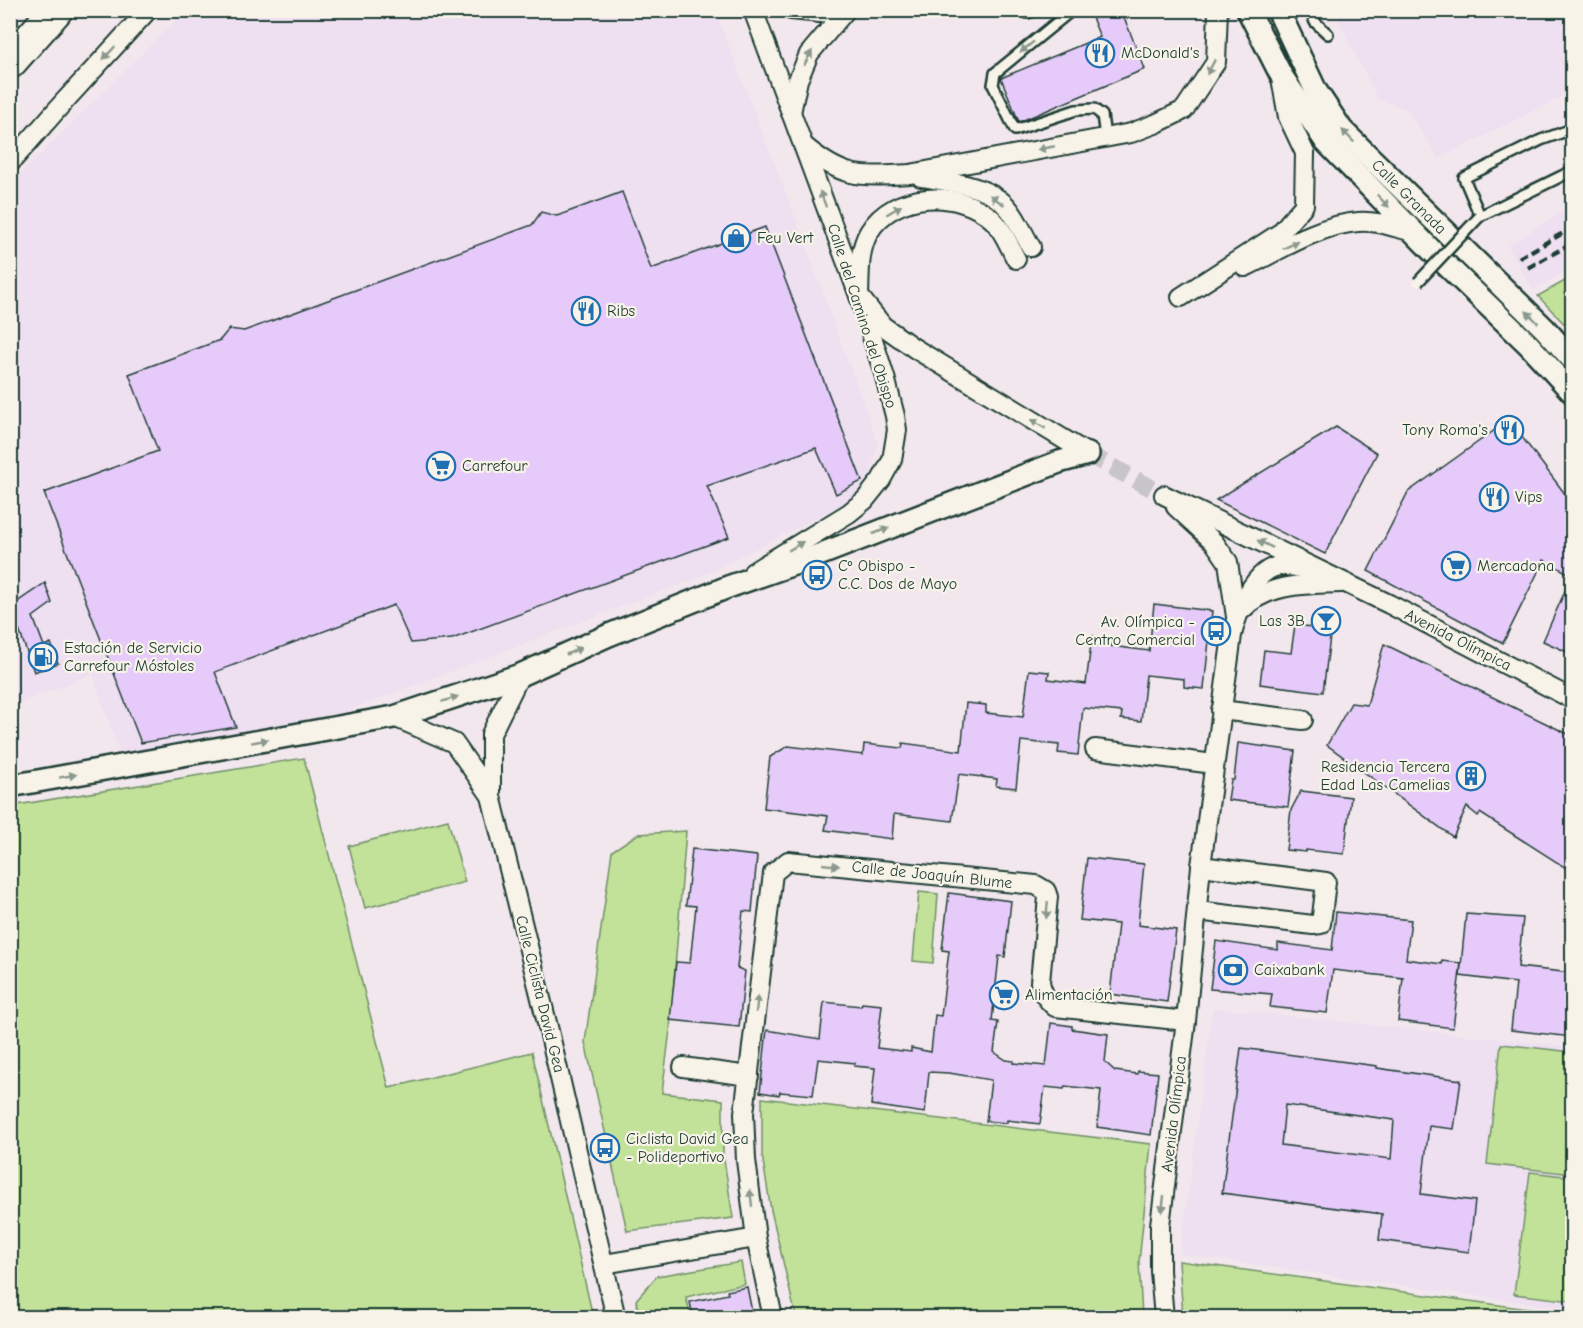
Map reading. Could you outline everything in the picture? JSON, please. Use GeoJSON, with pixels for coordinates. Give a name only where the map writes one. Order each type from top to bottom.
{"type":"FeatureCollection","features":[{"type":"Feature","properties":{"kind":"highway"},"geometry":{"type":"LineString","coordinates":[[10,62],[56,10]]}},
{"type":"Feature","properties":{"kind":"street"},"geometry":{"type":"LineString","coordinates":[[10,164],[148,10]]}},
{"type":"Feature","properties":{"kind":"street","name":"Calle del Camino del Obispo"},"geometry":{"type":"LineString","coordinates":[[728,587],[849,513],[865,500],[881,480],[892,460],[897,430],[896,416],[859,296],[753,10]]}},
{"type":"Feature","properties":{"kind":"street"},"geometry":{"type":"LineString","coordinates":[[791,10],[820,13],[827,10]]}},
{"type":"Feature","properties":{"kind":"street"},"geometry":{"type":"LineString","coordinates":[[791,113],[798,80],[809,54],[846,10]]}},
{"type":"Feature","properties":{"kind":"street"},"geometry":{"type":"LineString","coordinates":[[802,144],[837,170],[872,177],[910,174],[1131,133],[1184,110],[1216,62],[1218,10]]}},
{"type":"Feature","properties":{"kind":"street","name":"Calle Granada"},"geometry":{"type":"LineString","coordinates":[[1248,10],[1281,75],[1326,142],[1529,345],[1572,392]]}},
{"type":"Feature","properties":{"kind":"street","name":"Calle Granada"},"geometry":{"type":"LineString","coordinates":[[1278,10],[1316,91],[1342,130],[1545,329],[1572,359]]}},
{"type":"Feature","properties":{"kind":"street"},"geometry":{"type":"LineString","coordinates":[[1281,75],[1288,117],[1305,153],[1304,205],[1280,233],[1181,297],[1323,230],[1358,222],[1374,223],[1414,232]]}},
{"type":"Feature","properties":{"kind":"street"},"geometry":{"type":"LineString","coordinates":[[910,174],[976,188],[999,200],[1009,209],[1031,247]]}},
{"type":"Feature","properties":{"kind":"street"},"geometry":{"type":"LineString","coordinates":[[1016,259],[1001,230],[992,219],[974,208],[956,200],[942,198],[930,198],[903,204],[881,218],[869,233],[860,260],[859,296],[883,326],[914,348],[1088,454]]}},
{"type":"Feature","properties":{"kind":"street"},"geometry":{"type":"LineString","coordinates":[[10,786],[394,717],[520,675],[609,635],[728,587],[811,558],[1059,462],[1088,454]]}},
{"type":"Feature","properties":{"kind":"street","name":"Avenida Olímpica"},"geometry":{"type":"LineString","coordinates":[[1236,616],[1228,562],[1214,542],[1164,495],[1389,604],[1572,699]]}},
{"type":"Feature","properties":{"kind":"street"},"geometry":{"type":"LineString","coordinates":[[1228,562],[1257,578],[1283,588]]}},
{"type":"Feature","properties":{"kind":"street"},"geometry":{"type":"LineString","coordinates":[[1257,578],[1278,566],[1318,570]]}},
{"type":"Feature","properties":{"kind":"street","name":"Avenida Olímpica"},"geometry":{"type":"LineString","coordinates":[[1164,1317],[1160,1270],[1160,1225],[1186,1021],[1214,764],[1236,616],[1257,578]]}},
{"type":"Feature","properties":{"kind":"street"},"geometry":{"type":"LineString","coordinates":[[1236,616],[1249,602],[1269,591],[1303,584],[1343,583]]}},
{"type":"Feature","properties":{"kind":"street","name":"Calle Ciclista David Gea"},"geometry":{"type":"LineString","coordinates":[[520,675],[491,734],[491,796],[616,1317]]}},
{"type":"Feature","properties":{"kind":"street"},"geometry":{"type":"LineString","coordinates":[[1221,710],[1303,720]]}},
{"type":"Feature","properties":{"kind":"street"},"geometry":{"type":"LineString","coordinates":[[394,717],[454,744],[491,796]]}},
{"type":"Feature","properties":{"kind":"street"},"geometry":{"type":"LineString","coordinates":[[1095,749],[1214,764]]}},
{"type":"Feature","properties":{"kind":"street","name":"Calle de Joaquín Blume"},"geometry":{"type":"LineString","coordinates":[[773,1317],[756,1238],[746,1160],[744,1113],[773,873],[788,861],[1036,885],[1046,891],[1048,897],[1040,982],[1042,993],[1047,1001],[1055,1007],[1186,1021]]}},
{"type":"Feature","properties":{"kind":"street"},"geometry":{"type":"LineString","coordinates":[[1197,911],[1313,925],[1321,924],[1326,882],[1202,866]]}},
{"type":"Feature","properties":{"kind":"street"},"geometry":{"type":"LineString","coordinates":[[683,1067],[749,1076]]}},
{"type":"Feature","properties":{"kind":"street"},"geometry":{"type":"LineString","coordinates":[[604,1264],[756,1238]]}},
{"type":"Feature","properties":{"kind":"lane"},"geometry":{"type":"LineString","coordinates":[[1023,10],[1027,13],[1036,10]]}},
{"type":"Feature","properties":{"kind":"lane"},"geometry":{"type":"LineString","coordinates":[[1072,10],[995,73],[993,85],[1015,130],[1076,110],[1094,108],[1102,114],[1105,137]]}},
{"type":"Feature","properties":{"kind":"lane"},"geometry":{"type":"LineString","coordinates":[[1310,10],[1315,22],[1328,34]]}},
{"type":"Feature","properties":{"kind":"lane"},"geometry":{"type":"LineString","coordinates":[[1480,216],[1464,178],[1541,140],[1572,129]]}},
{"type":"Feature","properties":{"kind":"lane"},"geometry":{"type":"LineString","coordinates":[[1418,282],[1480,216],[1572,171]]}},
{"type":"Feature","properties":{"kind":"shaded area"},"geometry":{"type":"Polygon","coordinates":[[[185,11],[715,11],[795,217],[878,444],[869,476],[849,501],[699,577],[343,712],[120,755],[93,674],[11,706],[10,188],[21,174],[185,11]]]}},
{"type":"Feature","properties":{"kind":"shaded area"},"geometry":{"type":"Polygon","coordinates":[[[1340,11],[1572,11],[1572,92],[1439,158],[1407,109],[1378,99],[1339,22],[1340,11]]]}},
{"type":"Feature","properties":{"kind":"shaded area"},"geometry":{"type":"Polygon","coordinates":[[[1572,205],[1572,269],[1533,290],[1508,246],[1572,205]]]}},
{"type":"Feature","properties":{"kind":"shaded area"},"geometry":{"type":"Polygon","coordinates":[[[1213,1008],[1572,1047],[1572,1309],[1180,1254],[1213,1008]]]}},
{"type":"Feature","properties":{"kind":"green space"},"geometry":{"type":"Polygon","coordinates":[[[1572,277],[1572,332],[1538,296],[1572,277]]]}},
{"type":"Feature","properties":{"kind":"green space"},"geometry":{"type":"Polygon","coordinates":[[[304,758],[389,1088],[532,1052],[593,1317],[11,1317],[11,806],[304,758]]]}},
{"type":"Feature","properties":{"kind":"green space"},"geometry":{"type":"Polygon","coordinates":[[[448,820],[465,882],[365,908],[349,846],[448,820]]]}},
{"type":"Feature","properties":{"kind":"green space"},"geometry":{"type":"Polygon","coordinates":[[[686,831],[670,1030],[662,1093],[723,1100],[723,1153],[733,1218],[627,1231],[585,1042],[612,851],[638,834],[686,831]]]}},
{"type":"Feature","properties":{"kind":"green space"},"geometry":{"type":"Polygon","coordinates":[[[919,892],[938,894],[933,963],[913,961],[919,892]]]}},
{"type":"Feature","properties":{"kind":"green space"},"geometry":{"type":"Polygon","coordinates":[[[1501,1044],[1572,1052],[1572,1174],[1487,1164],[1501,1044]]]}},
{"type":"Feature","properties":{"kind":"green space"},"geometry":{"type":"Polygon","coordinates":[[[762,1098],[1151,1144],[1139,1262],[1142,1317],[988,1318],[986,1313],[964,1318],[796,1317],[771,1210],[762,1155],[762,1098]]]}},
{"type":"Feature","properties":{"kind":"green space"},"geometry":{"type":"Polygon","coordinates":[[[1530,1172],[1572,1177],[1572,1301],[1514,1294],[1530,1172]]]}},
{"type":"Feature","properties":{"kind":"green space"},"geometry":{"type":"Polygon","coordinates":[[[1179,1261],[1572,1315],[1572,1317],[1183,1317],[1179,1261]]]}},
{"type":"Feature","properties":{"kind":"green space"},"geometry":{"type":"Polygon","coordinates":[[[741,1262],[745,1284],[686,1297],[691,1317],[640,1317],[636,1300],[657,1276],[741,1262]]]}},
{"type":"Feature","properties":{"kind":"building","name":"McDonald's"},"geometry":{"type":"Polygon","coordinates":[[[1089,10],[1121,10],[1145,69],[1019,122],[1001,78],[1100,37],[1089,10]]]}},
{"type":"Feature","properties":{"kind":"building","name":"Carrefour"},"geometry":{"type":"Polygon","coordinates":[[[622,192],[651,269],[765,227],[862,481],[836,494],[816,448],[707,486],[729,537],[452,639],[411,643],[394,605],[215,672],[236,727],[141,743],[44,493],[158,451],[129,374],[220,340],[229,329],[244,331],[532,225],[541,212],[557,216],[622,192]]]}},
{"type":"Feature","properties":{"kind":"building"},"geometry":{"type":"Polygon","coordinates":[[[1509,420],[1572,503],[1572,575],[1544,560],[1503,643],[1368,571],[1408,492],[1509,420]]]}},
{"type":"Feature","properties":{"kind":"building"},"geometry":{"type":"Polygon","coordinates":[[[1336,427],[1377,453],[1325,554],[1216,500],[1336,427]]]}},
{"type":"Feature","properties":{"kind":"building"},"geometry":{"type":"Polygon","coordinates":[[[1572,575],[1572,654],[1543,641],[1572,575]]]}},
{"type":"Feature","properties":{"kind":"building"},"geometry":{"type":"Polygon","coordinates":[[[45,583],[52,603],[33,617],[44,646],[51,643],[58,663],[34,672],[18,627],[10,632],[10,607],[45,583]]]}},
{"type":"Feature","properties":{"kind":"building"},"geometry":{"type":"Polygon","coordinates":[[[1154,604],[1212,611],[1204,689],[1184,687],[1184,679],[1146,675],[1141,721],[1121,719],[1122,712],[1083,708],[1078,755],[1058,753],[1059,745],[1021,741],[1016,788],[996,786],[997,779],[959,774],[952,821],[894,814],[892,839],[825,830],[828,816],[764,808],[770,757],[788,746],[863,755],[864,744],[902,748],[903,743],[961,751],[966,703],[986,705],[986,713],[1023,717],[1029,670],[1049,672],[1048,679],[1086,684],[1092,636],[1112,639],[1111,646],[1149,651],[1154,604]]]}},
{"type":"Feature","properties":{"kind":"building"},"geometry":{"type":"Polygon","coordinates":[[[1295,625],[1331,629],[1323,692],[1260,684],[1264,650],[1291,653],[1295,625]]]}},
{"type":"Feature","properties":{"kind":"building","name":"Residencia Tercera Edad Las Camelias"},"geometry":{"type":"Polygon","coordinates":[[[1384,644],[1572,736],[1572,872],[1480,813],[1478,816],[1467,807],[1453,837],[1327,745],[1351,703],[1367,705],[1384,644]]]}},
{"type":"Feature","properties":{"kind":"building"},"geometry":{"type":"Polygon","coordinates":[[[1238,743],[1295,751],[1288,807],[1228,800],[1231,780],[1234,780],[1238,743]]]}},
{"type":"Feature","properties":{"kind":"building"},"geometry":{"type":"Polygon","coordinates":[[[1301,791],[1351,797],[1344,854],[1286,850],[1291,810],[1301,791]]]}},
{"type":"Feature","properties":{"kind":"building"},"geometry":{"type":"Polygon","coordinates":[[[692,849],[757,856],[752,912],[743,911],[737,968],[745,971],[739,1027],[670,1020],[676,962],[690,963],[696,906],[686,905],[692,849]]]}},
{"type":"Feature","properties":{"kind":"building"},"geometry":{"type":"Polygon","coordinates":[[[1087,858],[1144,864],[1138,925],[1176,930],[1167,1002],[1110,994],[1118,924],[1080,920],[1087,858]]]}},
{"type":"Feature","properties":{"kind":"building"},"geometry":{"type":"Polygon","coordinates":[[[949,893],[1011,901],[1005,957],[999,956],[992,1021],[998,1022],[994,1052],[1006,1060],[1014,1061],[1013,1063],[1046,1066],[1051,1023],[1072,1026],[1072,1029],[1108,1034],[1105,1062],[1115,1071],[1137,1074],[1138,1071],[1158,1073],[1151,1135],[1097,1127],[1101,1090],[1065,1086],[1064,1089],[1045,1087],[1040,1124],[1007,1120],[1007,1123],[986,1121],[991,1080],[949,1073],[929,1072],[925,1113],[871,1105],[875,1068],[854,1066],[855,1063],[818,1059],[813,1095],[780,1092],[779,1095],[760,1092],[767,1030],[820,1039],[824,1002],[861,1006],[862,1003],[882,1005],[877,1048],[911,1052],[911,1048],[931,1052],[935,1015],[941,1016],[949,951],[942,950],[949,893]]]}},
{"type":"Feature","properties":{"kind":"building"},"geometry":{"type":"Polygon","coordinates":[[[1336,912],[1411,920],[1406,959],[1442,964],[1442,961],[1461,963],[1453,1028],[1398,1021],[1403,978],[1333,970],[1327,1013],[1270,1007],[1272,994],[1210,989],[1216,941],[1278,950],[1278,943],[1332,950],[1336,912]]]}},
{"type":"Feature","properties":{"kind":"building"},"geometry":{"type":"Polygon","coordinates":[[[1466,914],[1523,918],[1518,967],[1572,973],[1572,1037],[1511,1030],[1516,983],[1460,976],[1466,914]]]}},
{"type":"Feature","properties":{"kind":"building"},"geometry":{"type":"Polygon","coordinates":[[[1241,1048],[1461,1080],[1454,1129],[1429,1126],[1421,1194],[1475,1201],[1469,1252],[1379,1240],[1382,1214],[1222,1193],[1241,1048]],[[1285,1105],[1281,1145],[1391,1159],[1394,1120],[1285,1105]]]}},
{"type":"Feature","properties":{"kind":"building"},"geometry":{"type":"Polygon","coordinates":[[[747,1287],[753,1317],[693,1317],[690,1302],[728,1294],[727,1291],[747,1287]]]}},
{"type":"Feature","properties":{"kind":"tunnel"},"geometry":{"type":"LineString","coordinates":[[1088,454],[1164,495]]}},
{"type":"Feature","properties":{"kind":"railway"},"geometry":{"type":"LineString","coordinates":[[1519,258],[1572,228]]}},
{"type":"Feature","properties":{"kind":"railway"},"geometry":{"type":"LineString","coordinates":[[1528,268],[1572,243]]}},
{"type":"Feature","properties":{"kind":"place","name":"McDonald's"},"geometry":{"type":"Point","coordinates":[1100,53]}},
{"type":"Feature","properties":{"kind":"place","name":"Feu Vert"},"geometry":{"type":"Point","coordinates":[736,238]}},
{"type":"Feature","properties":{"kind":"place","name":"Ribs"},"geometry":{"type":"Point","coordinates":[586,311]}},
{"type":"Feature","properties":{"kind":"place","name":"Tony Roma's"},"geometry":{"type":"Point","coordinates":[1509,430]}},
{"type":"Feature","properties":{"kind":"place","name":"Carrefour"},"geometry":{"type":"Point","coordinates":[441,466]}},
{"type":"Feature","properties":{"kind":"place","name":"Vips"},"geometry":{"type":"Point","coordinates":[1494,497]}},
{"type":"Feature","properties":{"kind":"place","name":"Mercadona"},"geometry":{"type":"Point","coordinates":[1456,566]}},
{"type":"Feature","properties":{"kind":"place","name":"Cº Obispo - C.C. Dos de Mayo"},"geometry":{"type":"Point","coordinates":[817,575]}},
{"type":"Feature","properties":{"kind":"place","name":"Las 3B"},"geometry":{"type":"Point","coordinates":[1326,621]}},
{"type":"Feature","properties":{"kind":"place","name":"Av. Olímpica - Centro Comercial"},"geometry":{"type":"Point","coordinates":[1216,631]}},
{"type":"Feature","properties":{"kind":"place","name":"Estación de Servicio Carrefour Móstoles"},"geometry":{"type":"Point","coordinates":[43,657]}},
{"type":"Feature","properties":{"kind":"place","name":"Residencia Tercera Edad Las Camelias"},"geometry":{"type":"Point","coordinates":[1471,776]}},
{"type":"Feature","properties":{"kind":"place","name":"Caixabank"},"geometry":{"type":"Point","coordinates":[1233,970]}},
{"type":"Feature","properties":{"kind":"place","name":"Alimentación"},"geometry":{"type":"Point","coordinates":[1004,995]}},
{"type":"Feature","properties":{"kind":"place","name":"Ciclista David Gea - Polideportivo"},"geometry":{"type":"Point","coordinates":[605,1148]}}]}
